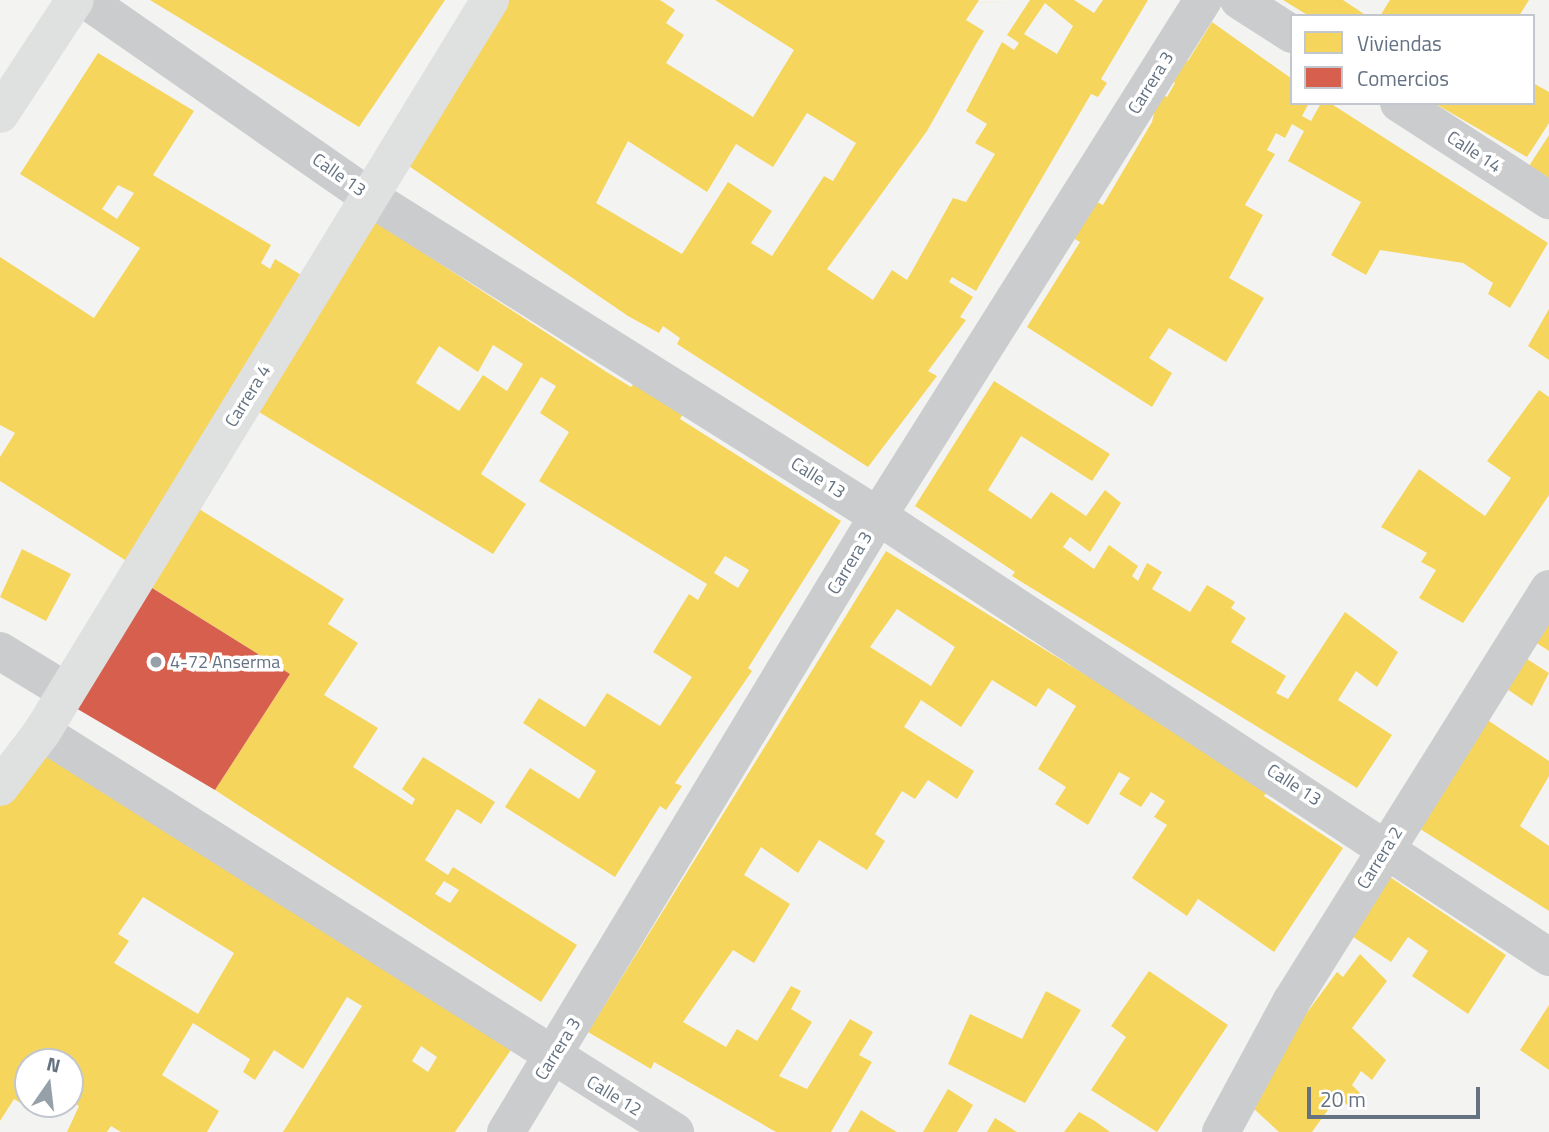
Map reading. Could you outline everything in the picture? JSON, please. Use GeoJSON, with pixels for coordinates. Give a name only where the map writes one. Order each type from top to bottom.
{"type":"FeatureCollection","features":[{"type":"Feature","properties":{"kind":"street"},"geometry":{"type":"LineString","coordinates":[[0,114],[75,0]]}},
{"type":"Feature","properties":{"kind":"street","name":"Calle 13"},"geometry":{"type":"LineString","coordinates":[[86,0],[371,198],[878,516],[1388,845],[1549,957]]}},
{"type":"Feature","properties":{"kind":"street","name":"Carrera 4"},"geometry":{"type":"LineString","coordinates":[[0,787],[42,732],[64,690],[371,198],[490,0]]}},
{"type":"Feature","properties":{"kind":"street","name":"Carrera 3"},"geometry":{"type":"LineString","coordinates":[[506,1132],[553,1059],[878,516],[1203,0]]}},
{"type":"Feature","properties":{"kind":"street"},"geometry":{"type":"LineString","coordinates":[[1239,0],[1290,33]]}},
{"type":"Feature","properties":{"kind":"street","name":"Calle 14"},"geometry":{"type":"LineString","coordinates":[[1402,105],[1549,200]]}},
{"type":"Feature","properties":{"kind":"street","name":"Carrera 2"},"geometry":{"type":"LineString","coordinates":[[1221,1132],[1388,845],[1549,589]]}},
{"type":"Feature","properties":{"kind":"street"},"geometry":{"type":"LineString","coordinates":[[0,651],[64,690]]}},
{"type":"Feature","properties":{"kind":"street","name":"Calle 12"},"geometry":{"type":"LineString","coordinates":[[42,732],[553,1059],[675,1132]]}},
{"type":"Feature","properties":{"kind":"building: Viviendas"},"geometry":{"type":"Polygon","coordinates":[[[150,0],[445,0],[359,127],[150,0]]]}},
{"type":"Feature","properties":{"kind":"building: Viviendas"},"geometry":{"type":"Polygon","coordinates":[[[500,0],[660,0],[675,10],[666,23],[684,35],[666,63],[753,117],[794,50],[715,0],[979,0],[966,20],[984,31],[927,131],[827,269],[873,300],[892,270],[907,280],[953,198],[966,202],[995,154],[975,143],[987,124],[966,111],[1002,42],[1014,50],[1019,43],[1007,35],[1030,0],[1074,0],[1094,13],[1103,0],[1148,0],[1101,79],[1107,83],[1098,97],[1091,94],[976,291],[952,277],[949,282],[973,297],[960,317],[966,320],[928,371],[937,376],[868,467],[677,344],[680,338],[663,326],[659,333],[628,316],[403,162],[500,0]],[[1045,3],[1024,34],[1057,54],[1073,26],[1045,3]],[[807,113],[773,167],[736,144],[707,192],[628,141],[596,203],[682,254],[728,182],[772,211],[751,243],[772,256],[824,176],[833,181],[856,143],[807,113]]]}},
{"type":"Feature","properties":{"kind":"building: Viviendas"},"geometry":{"type":"Polygon","coordinates":[[[1283,0],[1343,0],[1364,14],[1306,14],[1283,0]]]}},
{"type":"Feature","properties":{"kind":"building: Viviendas"},"geometry":{"type":"Polygon","coordinates":[[[1390,0],[1529,0],[1520,14],[1381,14],[1390,0]]]}},
{"type":"Feature","properties":{"kind":"building: Viviendas"},"geometry":{"type":"Polygon","coordinates":[[[1212,22],[1290,78],[1290,105],[1308,105],[1302,116],[1311,121],[1320,105],[1333,105],[1548,243],[1510,308],[1488,294],[1493,283],[1463,263],[1380,250],[1366,275],[1331,255],[1361,202],[1288,161],[1304,131],[1292,124],[1285,138],[1276,133],[1267,150],[1275,154],[1245,205],[1263,215],[1229,278],[1264,298],[1226,362],[1169,328],[1149,358],[1172,373],[1152,407],[1027,327],[1080,242],[1073,238],[1095,201],[1103,205],[1152,122],[1159,92],[1167,97],[1175,83],[1168,78],[1181,56],[1188,61],[1212,22]]]}},
{"type":"Feature","properties":{"kind":"building: Viviendas"},"geometry":{"type":"Polygon","coordinates":[[[98,53],[194,111],[153,175],[271,245],[261,263],[270,269],[275,259],[311,281],[133,565],[0,481],[0,457],[15,433],[0,425],[0,257],[94,318],[140,248],[20,174],[98,53]],[[118,185],[102,209],[117,219],[134,193],[118,185]]]}},
{"type":"Feature","properties":{"kind":"building: Viviendas"},"geometry":{"type":"Polygon","coordinates":[[[1535,84],[1549,92],[1549,123],[1527,157],[1437,105],[1535,105],[1535,84]]]}},
{"type":"Feature","properties":{"kind":"building: Viviendas"},"geometry":{"type":"Polygon","coordinates":[[[1549,135],[1549,178],[1529,166],[1549,135]]]}},
{"type":"Feature","properties":{"kind":"building: Viviendas"},"geometry":{"type":"Polygon","coordinates":[[[370,218],[605,371],[631,387],[635,382],[683,414],[680,419],[841,521],[748,668],[752,671],[675,783],[682,786],[666,810],[660,806],[615,877],[505,807],[530,768],[579,799],[596,771],[523,723],[539,698],[585,727],[607,693],[660,726],[692,677],[653,652],[689,594],[698,600],[707,584],[539,481],[569,432],[540,413],[556,386],[541,377],[481,474],[526,504],[493,554],[254,409],[370,218]],[[493,345],[478,372],[439,346],[416,383],[459,411],[483,375],[507,391],[523,364],[493,345]],[[725,556],[714,573],[738,588],[749,570],[725,556]]]}},
{"type":"Feature","properties":{"kind":"building: Viviendas"},"geometry":{"type":"Polygon","coordinates":[[[1549,309],[1549,360],[1528,346],[1549,309]]]}},
{"type":"Feature","properties":{"kind":"building: Viviendas"},"geometry":{"type":"Polygon","coordinates":[[[994,381],[1110,454],[1092,481],[1021,436],[988,490],[1031,519],[1051,492],[1086,516],[1105,490],[1121,503],[1090,552],[1070,537],[1063,547],[1094,569],[1109,545],[1138,566],[1132,576],[1138,581],[1147,563],[1162,572],[1152,589],[1190,612],[1207,585],[1235,602],[1231,608],[1246,618],[1231,642],[1286,676],[1276,693],[1288,699],[1345,612],[1398,652],[1377,687],[1356,671],[1338,700],[1392,735],[1357,788],[1012,576],[1015,572],[915,506],[994,381]]]}},
{"type":"Feature","properties":{"kind":"building: Viviendas"},"geometry":{"type":"Polygon","coordinates":[[[1539,390],[1549,397],[1549,495],[1463,623],[1419,598],[1436,570],[1421,562],[1427,553],[1381,527],[1419,469],[1485,516],[1511,478],[1487,461],[1539,390]]]}},
{"type":"Feature","properties":{"kind":"building: Viviendas"},"geometry":{"type":"Polygon","coordinates":[[[191,504],[344,599],[328,624],[358,643],[324,695],[378,728],[353,767],[412,805],[415,799],[402,789],[423,757],[495,802],[481,824],[457,809],[425,860],[448,875],[453,867],[577,945],[541,1002],[215,790],[290,674],[143,582],[191,504]],[[444,881],[435,894],[450,903],[459,890],[444,881]]]}},
{"type":"Feature","properties":{"kind":"building: Viviendas"},"geometry":{"type":"Polygon","coordinates":[[[22,549],[71,574],[46,621],[0,597],[22,549]]]}},
{"type":"Feature","properties":{"kind":"building: Viviendas"},"geometry":{"type":"Polygon","coordinates":[[[886,551],[1269,789],[1264,796],[1343,848],[1274,952],[1198,899],[1187,916],[1132,878],[1167,825],[1154,817],[1165,801],[1151,792],[1141,807],[1119,794],[1130,778],[1119,772],[1088,825],[1055,804],[1066,787],[1038,769],[1076,706],[1048,688],[1036,707],[992,680],[961,727],[921,700],[904,727],[974,771],[957,799],[928,780],[915,799],[902,791],[875,834],[885,841],[867,870],[819,840],[798,873],[761,847],[744,875],[790,904],[754,963],[733,950],[683,1022],[726,1047],[737,1029],[757,1041],[791,986],[801,991],[791,1009],[812,1022],[779,1076],[807,1089],[850,1019],[873,1032],[859,1055],[872,1062],[831,1132],[776,1132],[654,1062],[651,1069],[588,1032],[886,551]],[[897,609],[870,647],[931,686],[955,647],[897,609]]]}},
{"type":"Feature","properties":{"kind":"building: Viviendas"},"geometry":{"type":"Polygon","coordinates":[[[1549,612],[1549,651],[1532,640],[1549,612]]]}},
{"type":"Feature","properties":{"kind":"building: Viviendas"},"geometry":{"type":"Polygon","coordinates":[[[1527,659],[1549,673],[1532,706],[1507,689],[1527,659]]]}},
{"type":"Feature","properties":{"kind":"building: Viviendas"},"geometry":{"type":"Polygon","coordinates":[[[1480,715],[1549,761],[1549,776],[1520,826],[1549,846],[1549,911],[1414,825],[1480,715]]]}},
{"type":"Feature","properties":{"kind":"building: Viviendas"},"geometry":{"type":"Polygon","coordinates":[[[37,747],[519,1038],[455,1132],[283,1132],[362,1006],[347,997],[303,1069],[274,1050],[255,1080],[243,1072],[250,1059],[193,1023],[162,1075],[219,1111],[207,1132],[121,1132],[111,1126],[107,1132],[67,1132],[73,1118],[84,1118],[84,1048],[14,1048],[14,1099],[0,1121],[0,805],[37,747]],[[143,897],[118,934],[129,941],[114,963],[198,1014],[234,953],[143,897]],[[421,1046],[412,1061],[428,1072],[437,1057],[421,1046]]]}},
{"type":"Feature","properties":{"kind":"building: Viviendas"},"geometry":{"type":"Polygon","coordinates":[[[1384,873],[1506,955],[1468,1014],[1412,976],[1428,951],[1408,937],[1391,962],[1347,933],[1384,873]]]}},
{"type":"Feature","properties":{"kind":"building: Viviendas"},"geometry":{"type":"Polygon","coordinates":[[[1360,954],[1387,981],[1352,1028],[1386,1060],[1372,1080],[1361,1071],[1352,1085],[1361,1094],[1351,1109],[1338,1096],[1312,1132],[1279,1132],[1243,1099],[1337,972],[1343,977],[1360,954]]]}},
{"type":"Feature","properties":{"kind":"building: Viviendas"},"geometry":{"type":"Polygon","coordinates":[[[1149,971],[1228,1025],[1157,1132],[1091,1090],[1126,1037],[1111,1026],[1149,971]]]}},
{"type":"Feature","properties":{"kind":"building: Viviendas"},"geometry":{"type":"Polygon","coordinates":[[[1046,991],[1081,1010],[1025,1103],[948,1064],[970,1014],[1022,1039],[1046,991]]]}},
{"type":"Feature","properties":{"kind":"building: Viviendas"},"geometry":{"type":"Polygon","coordinates":[[[1549,1005],[1549,1070],[1520,1050],[1549,1005]]]}},
{"type":"Feature","properties":{"kind":"building: Viviendas"},"geometry":{"type":"Polygon","coordinates":[[[948,1089],[973,1105],[957,1132],[923,1132],[948,1089]]]}},
{"type":"Feature","properties":{"kind":"building: Viviendas"},"geometry":{"type":"Polygon","coordinates":[[[861,1110],[880,1122],[897,1132],[848,1132],[861,1110]]]}},
{"type":"Feature","properties":{"kind":"building: Viviendas"},"geometry":{"type":"Polygon","coordinates":[[[1079,1112],[1095,1121],[1110,1132],[1064,1132],[1079,1112]]]}},
{"type":"Feature","properties":{"kind":"building: Viviendas"},"geometry":{"type":"Polygon","coordinates":[[[995,1118],[1017,1132],[987,1132],[995,1118]]]}},
{"type":"Feature","properties":{"kind":"building: Comercios"},"geometry":{"type":"Polygon","coordinates":[[[141,581],[290,674],[215,790],[69,704],[141,581]]]}},
{"type":"Feature","properties":{"kind":"place","name":"4-72 Anserma"},"geometry":{"type":"Point","coordinates":[156,662]}}]}
